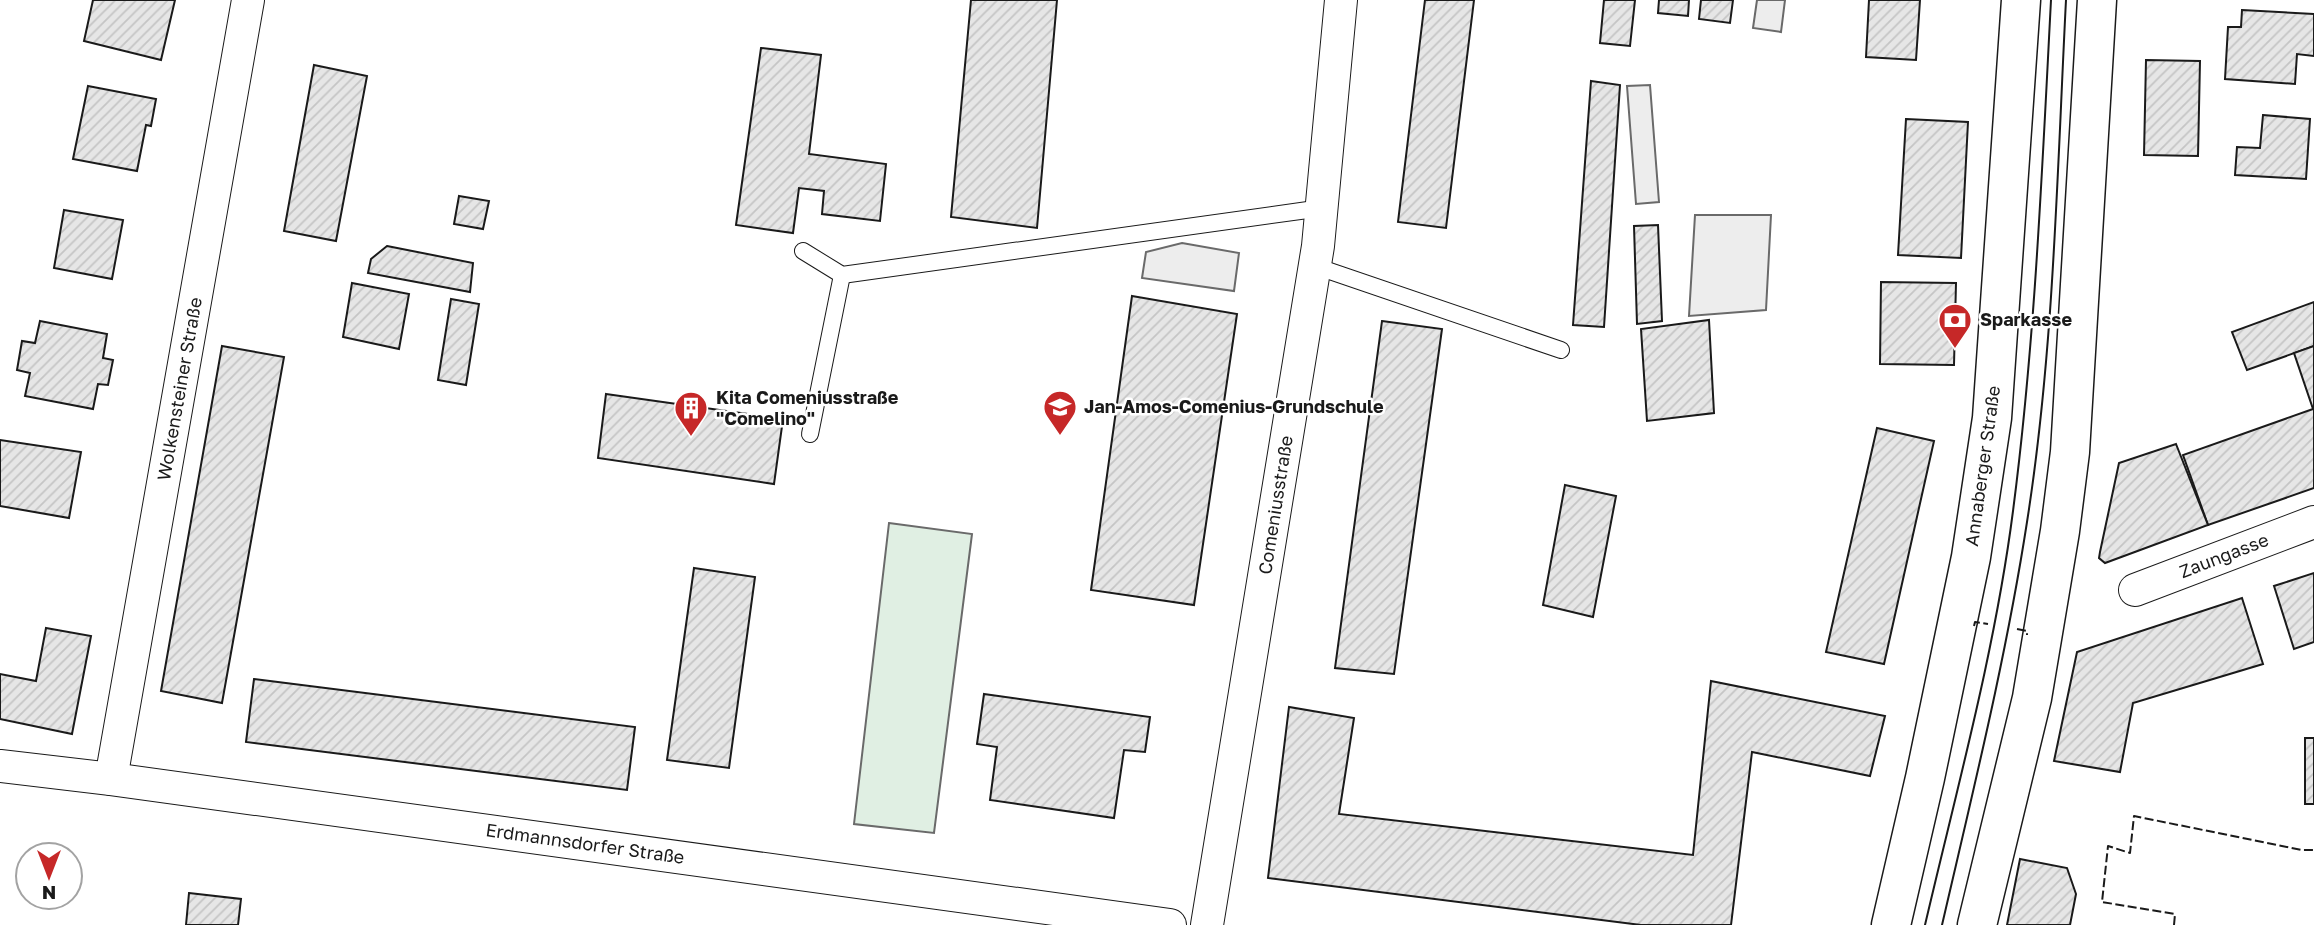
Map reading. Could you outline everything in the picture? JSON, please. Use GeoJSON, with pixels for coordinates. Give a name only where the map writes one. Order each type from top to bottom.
{"type":"FeatureCollection","features":[{"type":"Feature","properties":{"kind":"main road","name":"Annaberger Straße"},"geometry":{"type":"LineString","coordinates":[[1891,925],[1971,556],[1992,418],[2021,0]]}},
{"type":"Feature","properties":{"kind":"main road"},"geometry":{"type":"LineString","coordinates":[[1977,925],[2032,698],[2060,531],[2071,439],[2097,0]]}},
{"type":"Feature","properties":{"kind":"street","name":"Wolkensteiner Straße"},"geometry":{"type":"LineString","coordinates":[[111,779],[248,0]]}},
{"type":"Feature","properties":{"kind":"street","name":"Comeniusstraße"},"geometry":{"type":"LineString","coordinates":[[1207,925],[1315,266],[1342,0]]}},
{"type":"Feature","properties":{"kind":"street","name":"Zaungasse"},"geometry":{"type":"LineString","coordinates":[[2134,590],[2314,522]]}},
{"type":"Feature","properties":{"kind":"street","name":"Erdmannsdorfer Straße"},"geometry":{"type":"LineString","coordinates":[[0,766],[1171,925]]}},
{"type":"Feature","properties":{"kind":"lane"},"geometry":{"type":"LineString","coordinates":[[803,251],[842,275],[1322,208]]}},
{"type":"Feature","properties":{"kind":"lane"},"geometry":{"type":"LineString","coordinates":[[1315,266],[1561,350]]}},
{"type":"Feature","properties":{"kind":"lane"},"geometry":{"type":"LineString","coordinates":[[810,434],[842,275]]}},
{"type":"Feature","properties":{"kind":"green space"},"geometry":{"type":"Polygon","coordinates":[[[889,523],[972,534],[934,833],[854,824],[889,523]]]}},
{"type":"Feature","properties":{"kind":"shaded area"},"geometry":{"type":"Polygon","coordinates":[[[1757,0],[1785,0],[1781,32],[1753,28],[1757,0]]]}},
{"type":"Feature","properties":{"kind":"shaded area"},"geometry":{"type":"Polygon","coordinates":[[[1650,85],[1659,202],[1636,204],[1627,86],[1650,85]]]}},
{"type":"Feature","properties":{"kind":"shaded area"},"geometry":{"type":"Polygon","coordinates":[[[1695,215],[1771,215],[1766,310],[1689,316],[1695,215]]]}},
{"type":"Feature","properties":{"kind":"shaded area"},"geometry":{"type":"Polygon","coordinates":[[[1182,243],[1239,253],[1234,291],[1142,278],[1146,252],[1182,243]]]}},
{"type":"Feature","properties":{"kind":"building"},"geometry":{"type":"Polygon","coordinates":[[[93,0],[175,0],[161,60],[84,41],[93,0]]]}},
{"type":"Feature","properties":{"kind":"building"},"geometry":{"type":"Polygon","coordinates":[[[971,0],[1057,0],[1037,228],[951,217],[971,0]]]}},
{"type":"Feature","properties":{"kind":"building"},"geometry":{"type":"Polygon","coordinates":[[[1425,0],[1474,0],[1446,228],[1398,222],[1425,0]]]}},
{"type":"Feature","properties":{"kind":"building"},"geometry":{"type":"Polygon","coordinates":[[[1604,0],[1635,0],[1630,46],[1600,43],[1604,0]]]}},
{"type":"Feature","properties":{"kind":"building"},"geometry":{"type":"Polygon","coordinates":[[[1659,0],[1689,0],[1688,16],[1658,13],[1659,0]]]}},
{"type":"Feature","properties":{"kind":"building"},"geometry":{"type":"Polygon","coordinates":[[[1701,0],[1733,0],[1730,23],[1699,19],[1701,0]]]}},
{"type":"Feature","properties":{"kind":"building"},"geometry":{"type":"Polygon","coordinates":[[[1869,0],[1920,0],[1916,60],[1866,57],[1869,0]]]}},
{"type":"Feature","properties":{"kind":"building"},"geometry":{"type":"Polygon","coordinates":[[[2242,10],[2314,14],[2314,56],[2297,54],[2295,84],[2225,79],[2228,27],[2241,27],[2242,10]]]}},
{"type":"Feature","properties":{"kind":"building"},"geometry":{"type":"Polygon","coordinates":[[[761,48],[821,55],[809,154],[886,164],[880,221],[822,214],[824,191],[799,188],[793,233],[736,225],[761,48]]]}},
{"type":"Feature","properties":{"kind":"building"},"geometry":{"type":"Polygon","coordinates":[[[2146,60],[2200,61],[2198,156],[2144,155],[2146,60]]]}},
{"type":"Feature","properties":{"kind":"building"},"geometry":{"type":"Polygon","coordinates":[[[314,65],[367,76],[336,241],[284,231],[314,65]]]}},
{"type":"Feature","properties":{"kind":"building"},"geometry":{"type":"Polygon","coordinates":[[[1591,81],[1620,85],[1604,327],[1573,325],[1591,81]]]}},
{"type":"Feature","properties":{"kind":"building"},"geometry":{"type":"Polygon","coordinates":[[[88,86],[156,99],[151,126],[146,125],[137,171],[73,159],[88,86]]]}},
{"type":"Feature","properties":{"kind":"building"},"geometry":{"type":"Polygon","coordinates":[[[2263,115],[2310,119],[2306,179],[2235,175],[2237,147],[2260,148],[2263,115]]]}},
{"type":"Feature","properties":{"kind":"building"},"geometry":{"type":"Polygon","coordinates":[[[1906,119],[1968,122],[1961,258],[1898,255],[1906,119]]]}},
{"type":"Feature","properties":{"kind":"building"},"geometry":{"type":"Polygon","coordinates":[[[459,196],[489,201],[483,229],[454,224],[459,196]]]}},
{"type":"Feature","properties":{"kind":"building"},"geometry":{"type":"Polygon","coordinates":[[[64,210],[123,220],[112,279],[54,268],[64,210]]]}},
{"type":"Feature","properties":{"kind":"building"},"geometry":{"type":"Polygon","coordinates":[[[1658,225],[1662,321],[1637,324],[1634,226],[1658,225]]]}},
{"type":"Feature","properties":{"kind":"building"},"geometry":{"type":"Polygon","coordinates":[[[387,246],[473,263],[470,292],[368,273],[371,259],[387,246]]]}},
{"type":"Feature","properties":{"kind":"building"},"geometry":{"type":"Polygon","coordinates":[[[1881,282],[1956,283],[1954,365],[1880,364],[1881,282]]]}},
{"type":"Feature","properties":{"kind":"building"},"geometry":{"type":"Polygon","coordinates":[[[352,283],[409,294],[399,349],[343,337],[352,283]]]}},
{"type":"Feature","properties":{"kind":"building"},"geometry":{"type":"Polygon","coordinates":[[[1132,296],[1237,314],[1194,605],[1091,590],[1132,296]]]}},
{"type":"Feature","properties":{"kind":"building"},"geometry":{"type":"Polygon","coordinates":[[[451,299],[479,304],[466,385],[438,380],[451,299]]]}},
{"type":"Feature","properties":{"kind":"building"},"geometry":{"type":"Polygon","coordinates":[[[2314,302],[2314,346],[2247,370],[2232,332],[2314,302]]]}},
{"type":"Feature","properties":{"kind":"building"},"geometry":{"type":"Polygon","coordinates":[[[1709,320],[1714,413],[1647,421],[1641,329],[1709,320]]]}},
{"type":"Feature","properties":{"kind":"building"},"geometry":{"type":"Polygon","coordinates":[[[40,321],[107,334],[103,358],[113,360],[108,385],[98,384],[93,409],[25,396],[30,373],[17,370],[22,341],[35,343],[40,321]]]}},
{"type":"Feature","properties":{"kind":"building"},"geometry":{"type":"Polygon","coordinates":[[[1382,321],[1442,329],[1394,674],[1335,668],[1382,321]]]}},
{"type":"Feature","properties":{"kind":"building"},"geometry":{"type":"Polygon","coordinates":[[[222,346],[284,357],[222,703],[161,691],[222,346]]]}},
{"type":"Feature","properties":{"kind":"building"},"geometry":{"type":"Polygon","coordinates":[[[2314,346],[2314,488],[2208,525],[2183,455],[2313,409],[2294,353],[2314,346]]]}},
{"type":"Feature","properties":{"kind":"building","name":"Kita Comeniusstraße \"Comelino\""},"geometry":{"type":"Polygon","coordinates":[[[606,394],[783,419],[774,484],[598,458],[606,394]]]}},
{"type":"Feature","properties":{"kind":"building"},"geometry":{"type":"Polygon","coordinates":[[[1877,428],[1934,441],[1884,664],[1826,652],[1877,428]]]}},
{"type":"Feature","properties":{"kind":"building"},"geometry":{"type":"Polygon","coordinates":[[[0,440],[81,452],[69,518],[0,506],[0,440]]]}},
{"type":"Feature","properties":{"kind":"building"},"geometry":{"type":"Polygon","coordinates":[[[2176,444],[2208,525],[2105,563],[2099,558],[2119,463],[2176,444]]]}},
{"type":"Feature","properties":{"kind":"building"},"geometry":{"type":"Polygon","coordinates":[[[1565,485],[1616,496],[1593,617],[1543,605],[1565,485]]]}},
{"type":"Feature","properties":{"kind":"building"},"geometry":{"type":"Polygon","coordinates":[[[694,568],[755,577],[729,768],[667,760],[694,568]]]}},
{"type":"Feature","properties":{"kind":"building"},"geometry":{"type":"Polygon","coordinates":[[[2314,573],[2314,642],[2294,649],[2274,586],[2314,573]]]}},
{"type":"Feature","properties":{"kind":"building"},"geometry":{"type":"Polygon","coordinates":[[[2242,598],[2263,664],[2133,703],[2120,772],[2054,761],[2077,652],[2242,598]]]}},
{"type":"Feature","properties":{"kind":"building"},"geometry":{"type":"Polygon","coordinates":[[[46,628],[91,636],[72,734],[0,719],[0,674],[36,681],[46,628]]]}},
{"type":"Feature","properties":{"kind":"building"},"geometry":{"type":"Polygon","coordinates":[[[254,679],[635,727],[627,790],[246,742],[254,679]]]}},
{"type":"Feature","properties":{"kind":"building"},"geometry":{"type":"Polygon","coordinates":[[[1711,681],[1885,716],[1870,776],[1752,752],[1731,925],[1641,925],[1268,878],[1289,707],[1354,718],[1339,814],[1693,855],[1711,681]]]}},
{"type":"Feature","properties":{"kind":"building"},"geometry":{"type":"Polygon","coordinates":[[[984,694],[1150,717],[1145,752],[1124,750],[1114,818],[990,800],[997,747],[977,744],[984,694]]]}},
{"type":"Feature","properties":{"kind":"building"},"geometry":{"type":"Polygon","coordinates":[[[2305,738],[2314,738],[2314,804],[2305,804],[2305,738]]]}},
{"type":"Feature","properties":{"kind":"building"},"geometry":{"type":"Polygon","coordinates":[[[2020,859],[2067,868],[2076,894],[2070,925],[2007,925],[2020,859]]]}},
{"type":"Feature","properties":{"kind":"building"},"geometry":{"type":"Polygon","coordinates":[[[189,893],[241,899],[238,925],[186,925],[189,893]]]}},
{"type":"Feature","properties":{"kind":"tram line"},"geometry":{"type":"LineString","coordinates":[[1925,925],[1986,667],[2013,511],[2032,320],[2051,0]]}},
{"type":"Feature","properties":{"kind":"tram line"},"geometry":{"type":"LineString","coordinates":[[1942,925],[2009,624],[2036,457],[2049,327],[2066,0]]}},
{"type":"Feature","properties":{"kind":"fence"},"geometry":{"type":"LineString","coordinates":[[1974,626],[1975,622],[1988,624]]}},
{"type":"Feature","properties":{"kind":"fence"},"geometry":{"type":"LineString","coordinates":[[2017,629],[2027,631],[2027,635]]}},
{"type":"Feature","properties":{"kind":"fence"},"geometry":{"type":"LineString","coordinates":[[2174,925],[2175,914],[2102,902],[2108,846],[2130,853],[2134,816],[2302,850],[2314,850]]}},
{"type":"Feature","properties":{"kind":"place","name":"Sparkasse"},"geometry":{"type":"Point","coordinates":[1955,350]}},
{"type":"Feature","properties":{"kind":"place","name":"Jan-Amos-Comenius-Grundschule"},"geometry":{"type":"Point","coordinates":[1060,437]}},
{"type":"Feature","properties":{"kind":"place","name":"Kita Comeniusstraße \"Comelino\""},"geometry":{"type":"Point","coordinates":[691,438]}}]}
